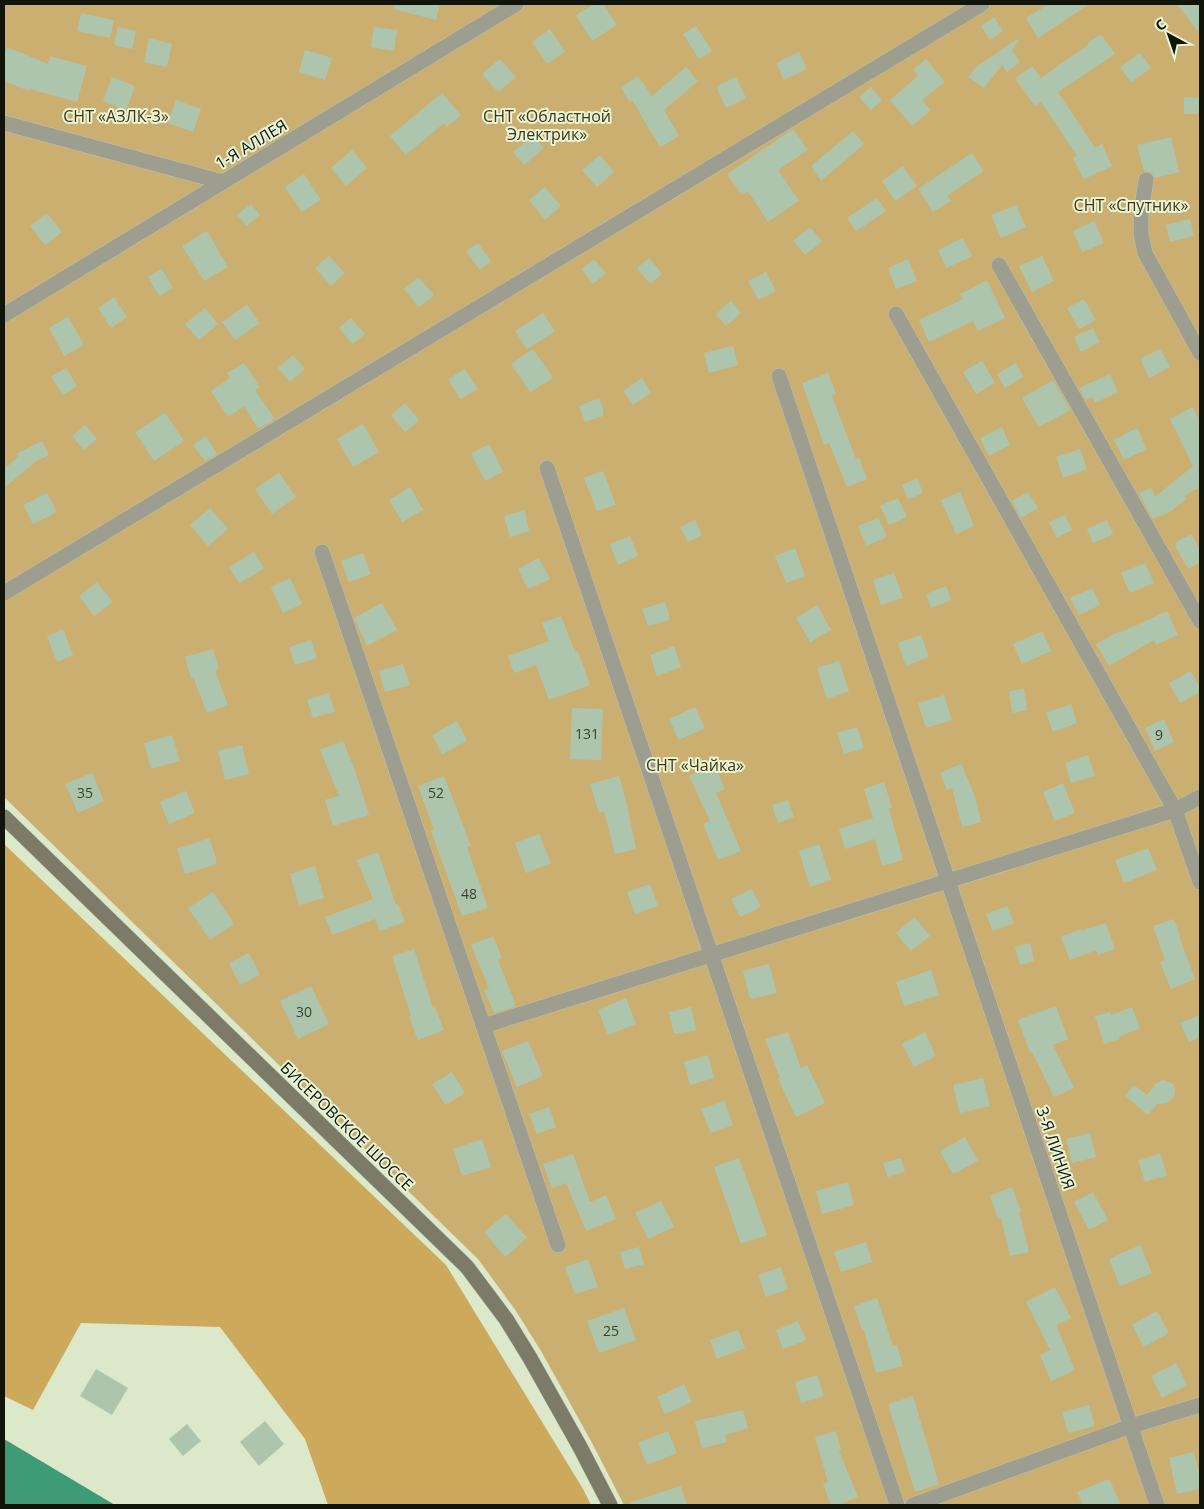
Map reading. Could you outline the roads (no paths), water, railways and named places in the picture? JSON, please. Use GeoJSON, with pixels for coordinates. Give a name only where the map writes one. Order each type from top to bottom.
{"type":"FeatureCollection","features":[{"type":"Feature","properties":{"kind":"main road","name":"БИСЕРОВСКОЕ ШОССЕ"},"geometry":{"type":"LineString","coordinates":[[4,817],[467,1267],[506,1319],[530,1358],[610,1505]]}},
{"type":"Feature","properties":{"kind":"street"},"geometry":{"type":"LineString","coordinates":[[4,593],[982,4]]}},
{"type":"Feature","properties":{"kind":"street","name":"1-Я АЛЛЕЯ"},"geometry":{"type":"LineString","coordinates":[[4,315],[509,5]]}},
{"type":"Feature","properties":{"kind":"street"},"geometry":{"type":"LineString","coordinates":[[4,123],[223,182]]}},
{"type":"Feature","properties":{"kind":"street"},"geometry":{"type":"LineString","coordinates":[[1146,180],[1141,213],[1141,234],[1144,253],[1200,353]]}},
{"type":"Feature","properties":{"kind":"street"},"geometry":{"type":"LineString","coordinates":[[999,266],[1200,621]]}},
{"type":"Feature","properties":{"kind":"street"},"geometry":{"type":"LineString","coordinates":[[896,314],[1175,810],[1200,882]]}},
{"type":"Feature","properties":{"kind":"street","name":"3-Я ЛИНИЯ"},"geometry":{"type":"LineString","coordinates":[[779,376],[1157,1505]]}},
{"type":"Feature","properties":{"kind":"street"},"geometry":{"type":"LineString","coordinates":[[547,468],[897,1505]]}},
{"type":"Feature","properties":{"kind":"street"},"geometry":{"type":"LineString","coordinates":[[322,552],[558,1245]]}},
{"type":"Feature","properties":{"kind":"street"},"geometry":{"type":"LineString","coordinates":[[484,1026],[1175,810],[1200,797]]}},
{"type":"Feature","properties":{"kind":"street"},"geometry":{"type":"LineString","coordinates":[[913,1505],[1131,1426],[1200,1405]]}},
{"type":"Feature","properties":{"kind":"park label","name":"СНТ «АЗЛК-3»"},"geometry":{"type":"Point","coordinates":[116,116]}},
{"type":"Feature","properties":{"kind":"park label","name":"СНТ «Областной Электрик»"},"geometry":{"type":"Point","coordinates":[547,125]}},
{"type":"Feature","properties":{"kind":"park label","name":"СНТ «Спутник»"},"geometry":{"type":"Point","coordinates":[1131,205]}},
{"type":"Feature","properties":{"kind":"park label","name":"СНТ «Чайка»"},"geometry":{"type":"Point","coordinates":[695,765]}}]}
